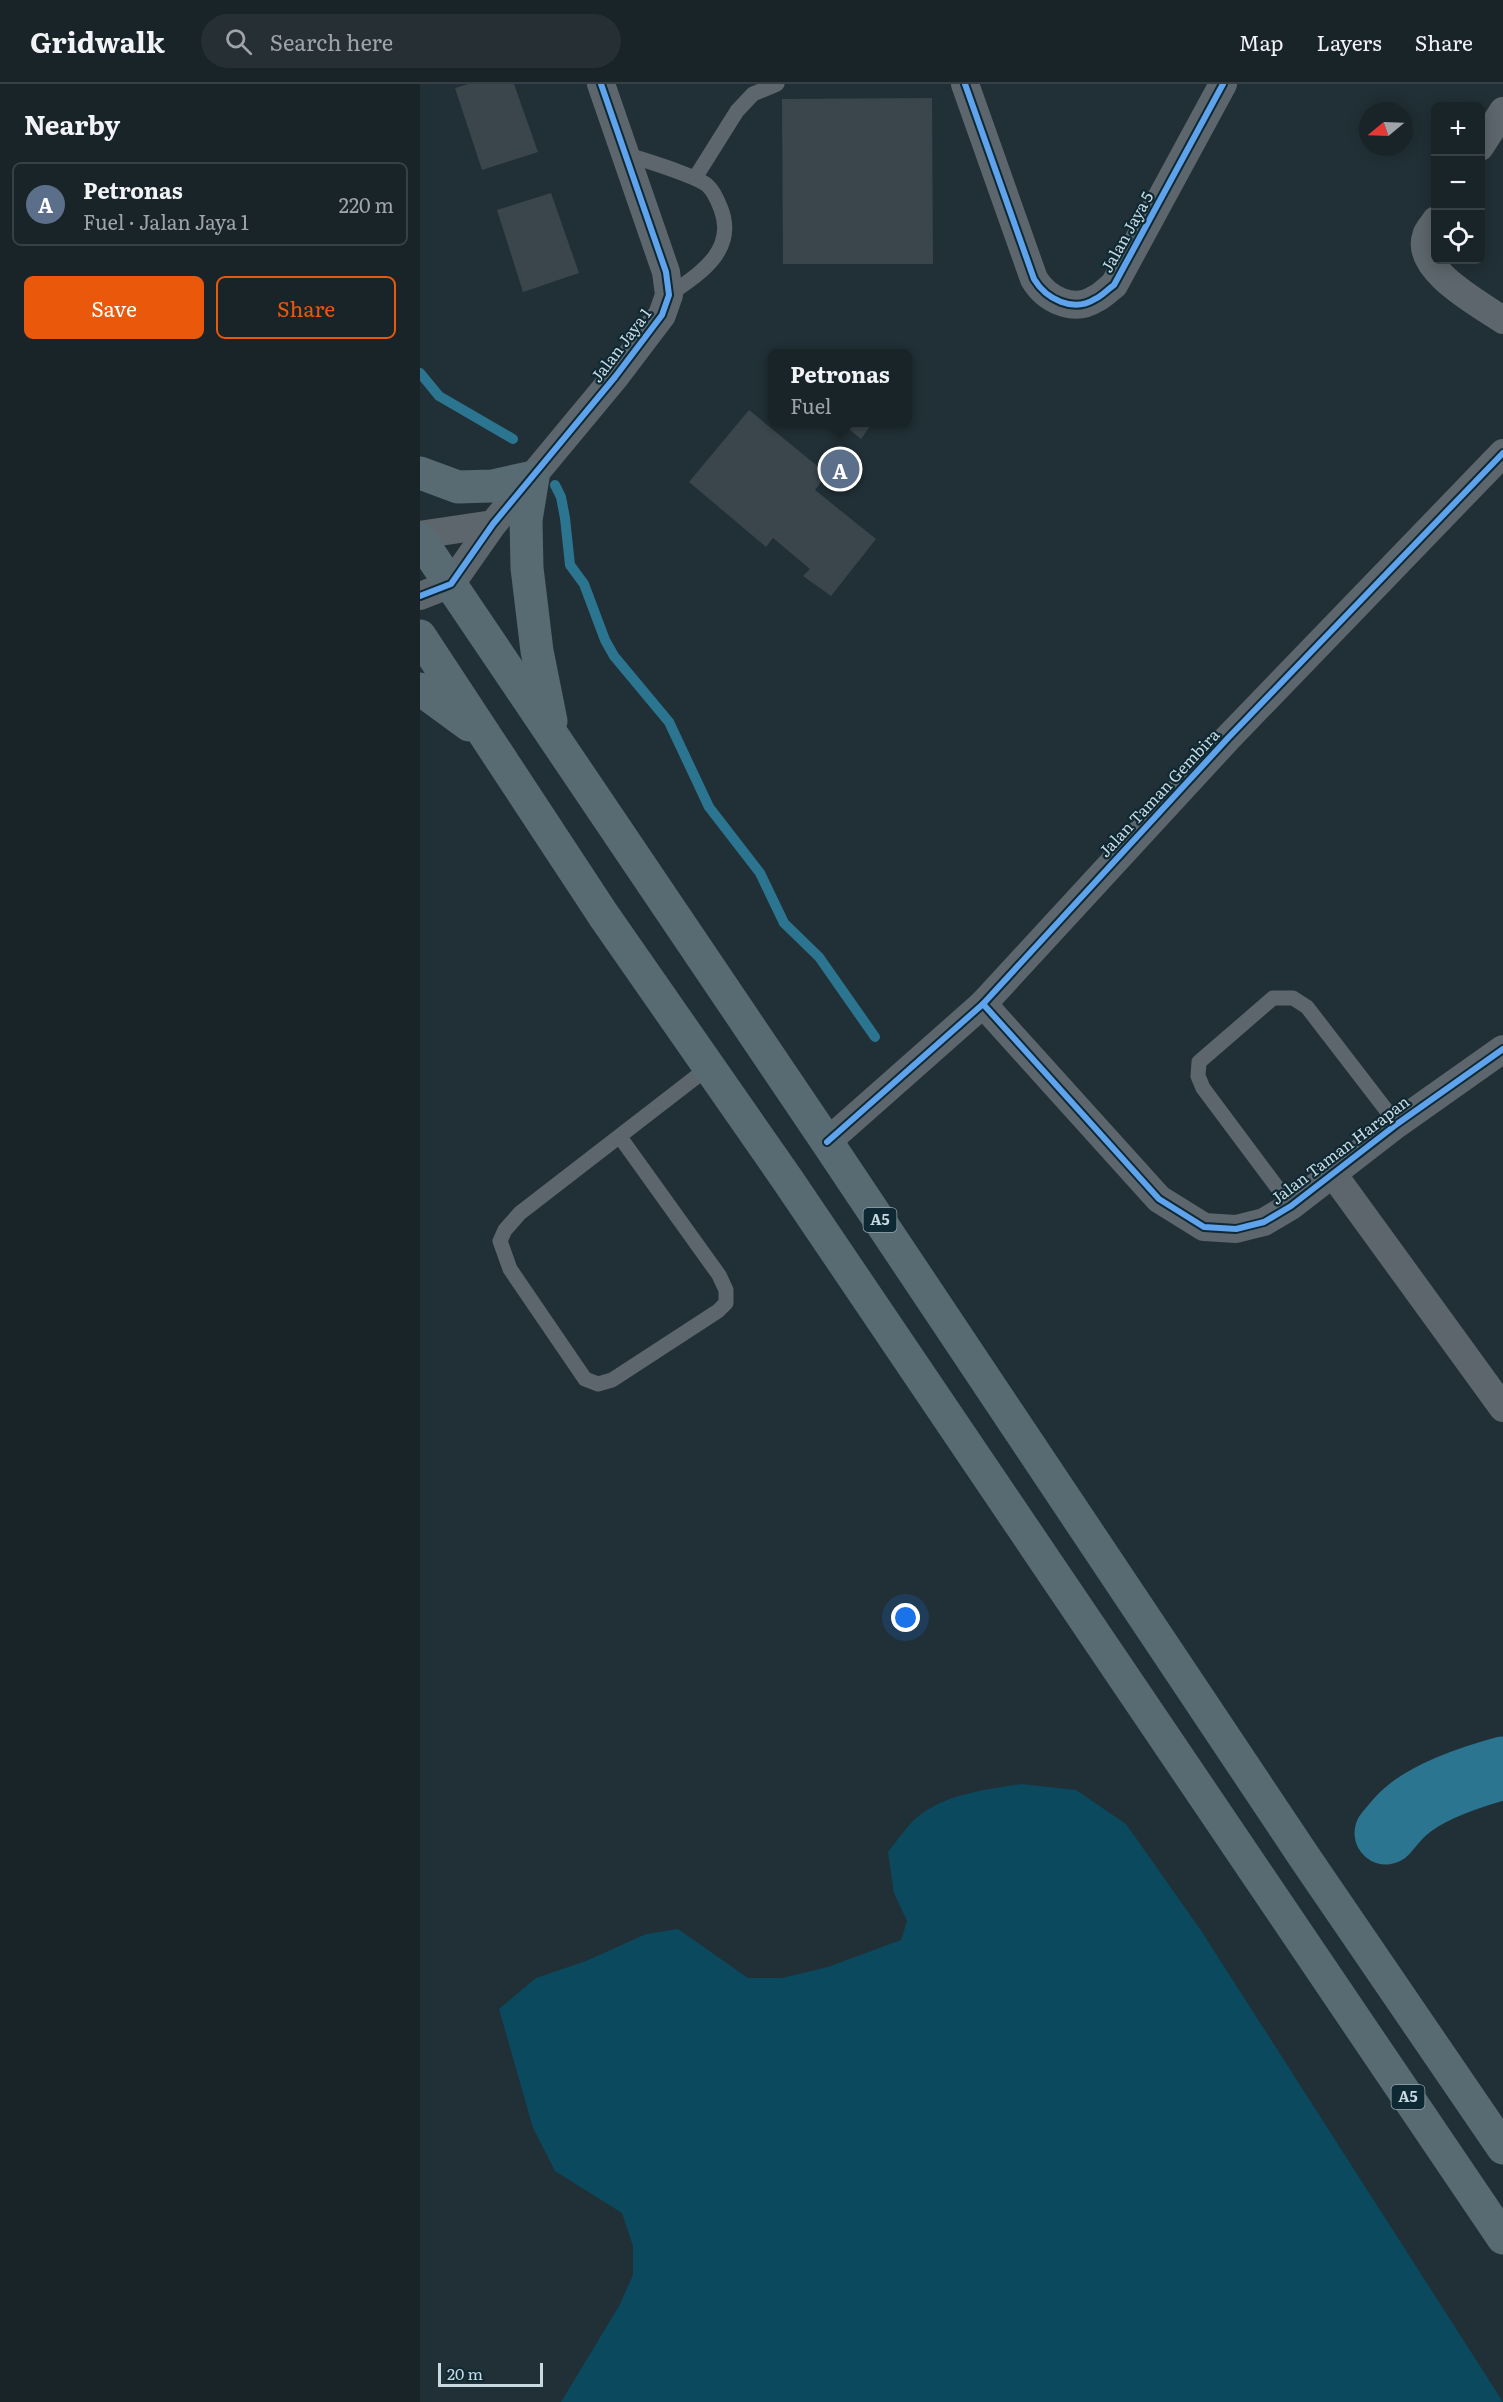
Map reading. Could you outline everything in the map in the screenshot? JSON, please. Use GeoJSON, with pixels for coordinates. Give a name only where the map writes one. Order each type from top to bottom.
{"type":"FeatureCollection","features":[{"type":"Feature","properties":{"kind":"highway"},"geometry":{"type":"LineString","coordinates":[[420,473],[458,487],[492,486],[532,477],[526,520],[527,568],[537,651],[555,737]]}},
{"type":"Feature","properties":{"kind":"highway","name":"A5"},"geometry":{"type":"LineString","coordinates":[[420,537],[1305,1858],[1503,2148]]}},
{"type":"Feature","properties":{"kind":"highway","name":"A5"},"geometry":{"type":"LineString","coordinates":[[420,636],[604,916],[1269,1890],[1503,2238]]}},
{"type":"Feature","properties":{"kind":"highway"},"geometry":{"type":"LineString","coordinates":[[420,689],[488,739]]}},
{"type":"Feature","properties":{"kind":"street"},"geometry":{"type":"LineString","coordinates":[[601,84],[666,272],[669,295]]}},
{"type":"Feature","properties":{"kind":"street","name":"Jalan Jaya 5"},"geometry":{"type":"LineString","coordinates":[[965,84],[1034,279],[1040,290],[1049,297],[1069,305],[1093,301],[1114,285],[1223,84]]}},
{"type":"Feature","properties":{"kind":"street"},"geometry":{"type":"LineString","coordinates":[[1485,139],[1503,111]]}},
{"type":"Feature","properties":{"kind":"street"},"geometry":{"type":"LineString","coordinates":[[1431,227],[1425,236],[1425,251],[1430,263],[1450,284],[1503,320]]}},
{"type":"Feature","properties":{"kind":"street","name":"Jalan Jaya 1"},"geometry":{"type":"LineString","coordinates":[[452,584],[493,524],[608,386],[662,315],[669,295]]}},
{"type":"Feature","properties":{"kind":"street","name":"Jalan Taman Gembira"},"geometry":{"type":"LineString","coordinates":[[827,1142],[983,1004],[1228,738],[1503,453]]}},
{"type":"Feature","properties":{"kind":"street"},"geometry":{"type":"LineString","coordinates":[[420,537],[493,524]]}},
{"type":"Feature","properties":{"kind":"street"},"geometry":{"type":"LineString","coordinates":[[420,596],[452,584]]}},
{"type":"Feature","properties":{"kind":"street","name":"Jalan Taman Harapan"},"geometry":{"type":"LineString","coordinates":[[983,1004],[1160,1198],[1204,1227],[1236,1229],[1264,1222],[1291,1206],[1397,1124],[1503,1048]]}},
{"type":"Feature","properties":{"kind":"street"},"geometry":{"type":"LineString","coordinates":[[1333,1174],[1503,1408]]}},
{"type":"Feature","properties":{"kind":"lane"},"geometry":{"type":"LineString","coordinates":[[695,178],[737,111],[753,94],[777,84]]}},
{"type":"Feature","properties":{"kind":"lane"},"geometry":{"type":"LineString","coordinates":[[626,154],[695,178],[708,186],[724,217],[724,234],[719,254],[698,274],[669,295]]}},
{"type":"Feature","properties":{"kind":"lane"},"geometry":{"type":"LineString","coordinates":[[1291,1206],[1210,1098],[1198,1076],[1198,1062],[1274,998],[1293,998],[1307,1007],[1397,1124]]}},
{"type":"Feature","properties":{"kind":"lane"},"geometry":{"type":"LineString","coordinates":[[620,1137],[719,1275],[726,1290],[726,1303],[718,1311],[612,1380],[598,1384],[585,1379],[578,1370],[510,1269],[500,1241],[505,1230],[520,1214],[709,1067]]}},
{"type":"Feature","properties":{"kind":"shaded area"},"geometry":{"type":"Polygon","coordinates":[[[1021,1784],[1076,1790],[1126,1824],[1200,1929],[1503,2402],[561,2402],[619,2306],[633,2275],[633,2246],[622,2213],[555,2171],[533,2128],[499,2009],[536,1978],[586,1961],[646,1934],[678,1929],[748,1978],[782,1978],[828,1967],[901,1940],[907,1921],[894,1893],[888,1852],[896,1841],[922,1813],[949,1799],[1021,1784]]]}},
{"type":"Feature","properties":{"kind":"building"},"geometry":{"type":"Polygon","coordinates":[[[468,84],[514,84],[538,152],[482,170],[455,88],[468,84]]]}},
{"type":"Feature","properties":{"kind":"building"},"geometry":{"type":"Polygon","coordinates":[[[932,98],[933,264],[783,264],[782,99],[932,98]]]}},
{"type":"Feature","properties":{"kind":"building"},"geometry":{"type":"Polygon","coordinates":[[[551,193],[579,273],[523,292],[497,210],[551,193]]]}},
{"type":"Feature","properties":{"kind":"building"},"geometry":{"type":"Polygon","coordinates":[[[749,410],[827,474],[815,490],[876,539],[831,596],[803,576],[810,569],[773,538],[766,547],[689,482],[749,410]]]}},
{"type":"Feature","properties":{"kind":"building"},"geometry":{"type":"Polygon","coordinates":[[[846,427],[869,427],[861,439],[846,427]]]}},
{"type":"Feature","properties":{"kind":"waterway"},"geometry":{"type":"LineString","coordinates":[[420,373],[439,396],[513,439]]}},
{"type":"Feature","properties":{"kind":"waterway"},"geometry":{"type":"LineString","coordinates":[[555,485],[561,497],[565,518],[570,565],[584,584],[605,640],[614,656],[669,722],[709,807],[760,873],[784,923],[819,957],[875,1037]]}},
{"type":"Feature","properties":{"kind":"waterway"},"geometry":{"type":"LineString","coordinates":[[1386,1833],[1397,1819],[1426,1797],[1465,1780],[1503,1768]]}},
{"type":"Feature","properties":{"kind":"cycle path"},"geometry":{"type":"LineString","coordinates":[[420,596],[451,584],[493,524],[615,377],[662,315],[669,295],[666,272],[601,84]]}},
{"type":"Feature","properties":{"kind":"cycle path"},"geometry":{"type":"LineString","coordinates":[[965,84],[1034,279],[1053,298],[1078,305],[1098,298],[1114,285],[1223,84]]}},
{"type":"Feature","properties":{"kind":"cycle path"},"geometry":{"type":"LineString","coordinates":[[827,1142],[983,1004],[1228,738],[1503,453]]}},
{"type":"Feature","properties":{"kind":"cycle path"},"geometry":{"type":"LineString","coordinates":[[983,1004],[1159,1199],[1204,1227],[1236,1229],[1264,1222],[1291,1206],[1397,1124],[1503,1049]]}},
{"type":"Feature","properties":{"kind":"place","name":"Petronas"},"geometry":{"type":"Point","coordinates":[840,469]}}]}
